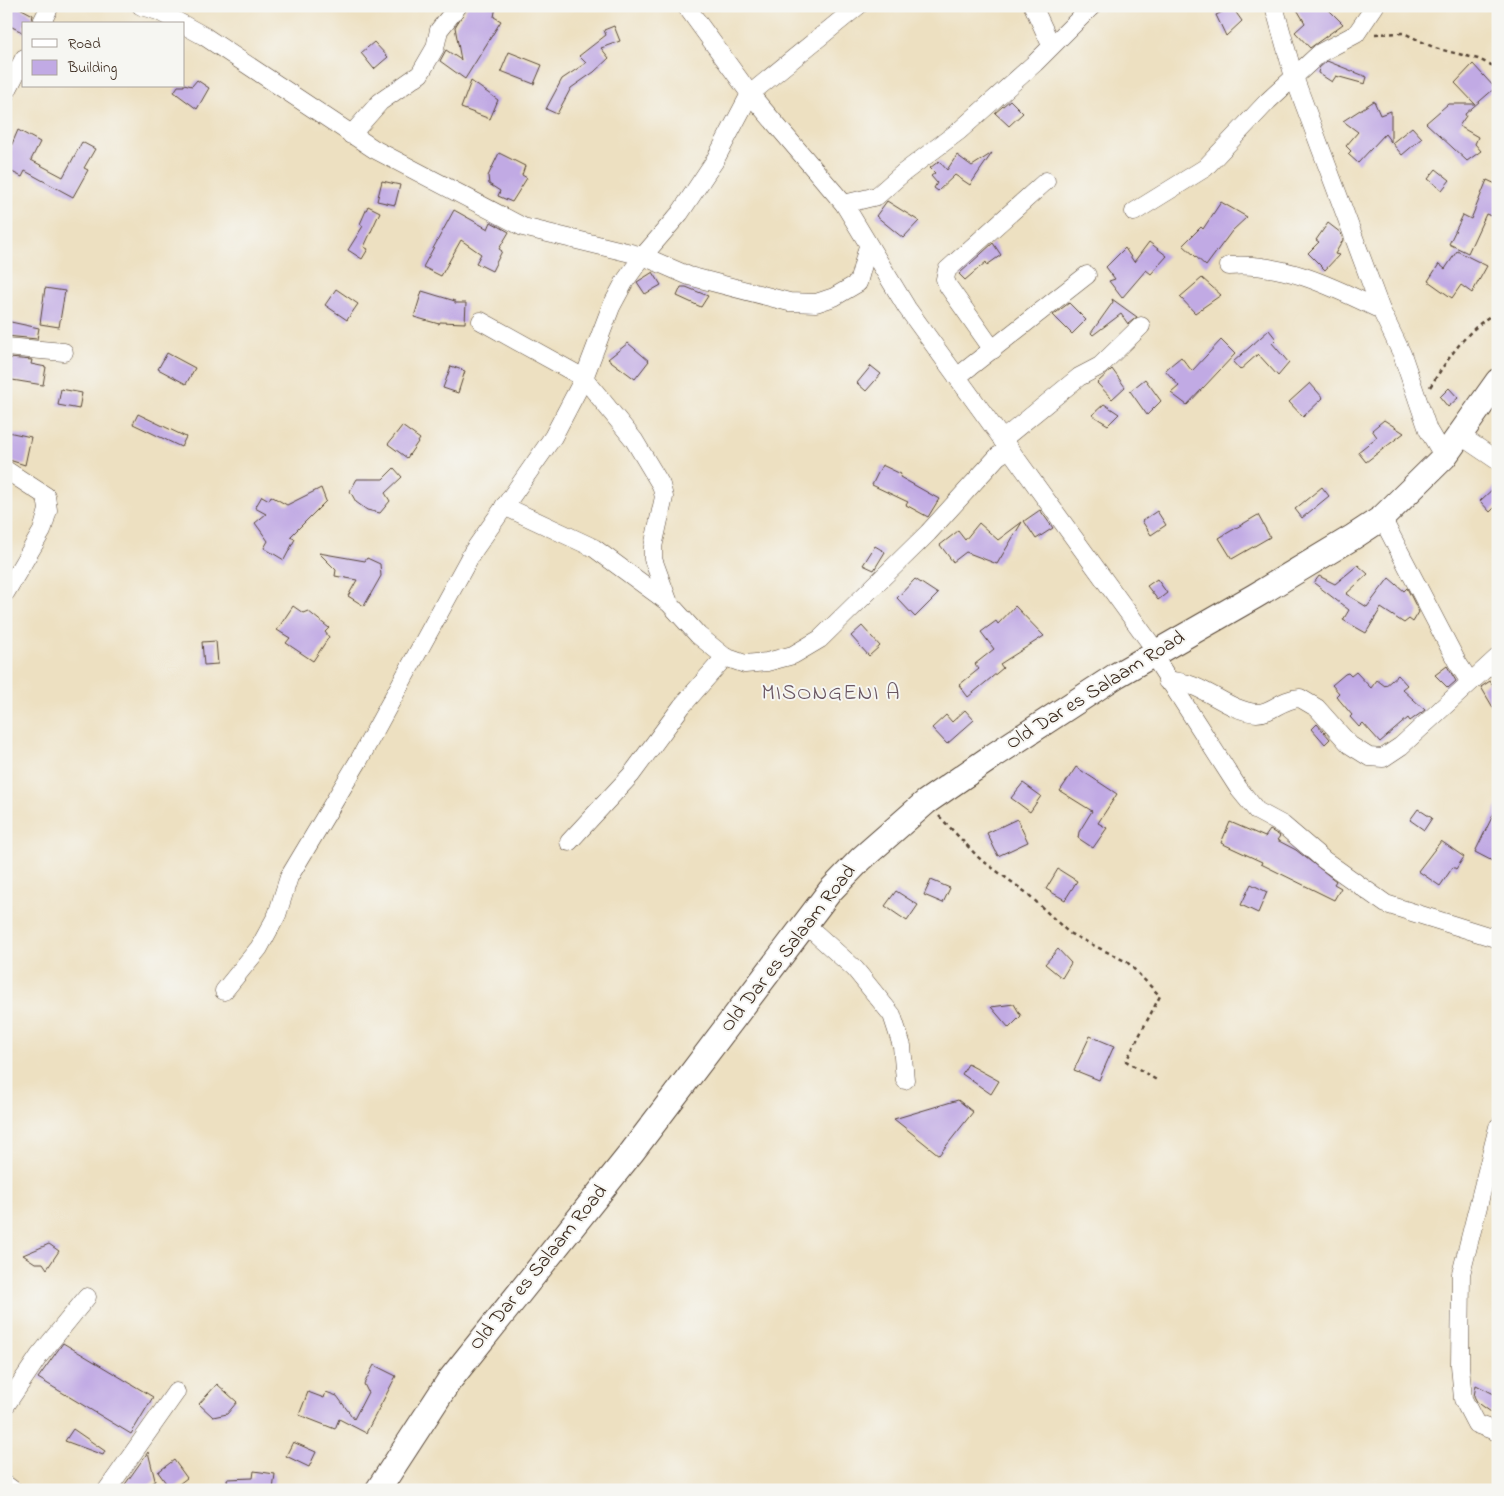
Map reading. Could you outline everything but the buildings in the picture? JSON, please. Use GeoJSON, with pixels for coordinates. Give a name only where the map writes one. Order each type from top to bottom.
{"type":"FeatureCollection","features":[{"type":"Feature","properties":{"kind":"street"},"geometry":{"type":"LineString","coordinates":[[42,22],[50,6]]}},
{"type":"Feature","properties":{"kind":"street"},"geometry":{"type":"LineString","coordinates":[[141,6],[158,11],[179,22]]}},
{"type":"Feature","properties":{"kind":"street"},"geometry":{"type":"LineString","coordinates":[[351,135],[380,102],[420,74],[435,48],[439,30],[458,6]]}},
{"type":"Feature","properties":{"kind":"street"},"geometry":{"type":"LineString","coordinates":[[686,6],[750,94],[844,204],[907,308],[1154,653],[1167,681],[1239,789],[1257,812],[1283,825],[1324,860],[1386,904],[1498,939]]}},
{"type":"Feature","properties":{"kind":"street"},"geometry":{"type":"LineString","coordinates":[[224,990],[259,948],[277,915],[289,877],[358,760],[472,553],[553,437],[584,378],[611,307],[625,281],[643,256],[680,213],[714,162],[750,94],[858,6]]}},
{"type":"Feature","properties":{"kind":"street"},"geometry":{"type":"LineString","coordinates":[[1033,6],[1051,45]]}},
{"type":"Feature","properties":{"kind":"street"},"geometry":{"type":"LineString","coordinates":[[844,204],[877,196],[903,172],[959,131],[1035,63],[1092,6]]}},
{"type":"Feature","properties":{"kind":"street"},"geometry":{"type":"LineString","coordinates":[[1274,6],[1294,77],[1381,310],[1402,354],[1428,430],[1444,457]]}},
{"type":"Feature","properties":{"kind":"street"},"geometry":{"type":"LineString","coordinates":[[1134,212],[1205,168],[1268,100],[1320,53],[1356,34],[1375,6]]}},
{"type":"Feature","properties":{"kind":"street"},"geometry":{"type":"LineString","coordinates":[[185,25],[351,135],[523,227],[643,256],[689,276],[789,302],[816,303],[834,297],[858,283],[868,246]]}},
{"type":"Feature","properties":{"kind":"street"},"geometry":{"type":"LineString","coordinates":[[6,93],[22,62]]}},
{"type":"Feature","properties":{"kind":"street"},"geometry":{"type":"LineString","coordinates":[[993,350],[948,286],[945,279],[947,270],[1046,181]]}},
{"type":"Feature","properties":{"kind":"street"},"geometry":{"type":"LineString","coordinates":[[1229,266],[1272,267],[1295,274],[1381,310]]}},
{"type":"Feature","properties":{"kind":"street"},"geometry":{"type":"LineString","coordinates":[[958,377],[1087,275]]}},
{"type":"Feature","properties":{"kind":"street"},"geometry":{"type":"LineString","coordinates":[[481,322],[584,378],[634,440],[661,485],[664,498],[653,547],[653,559],[669,603]]}},
{"type":"Feature","properties":{"kind":"street"},"geometry":{"type":"LineString","coordinates":[[504,506],[594,548],[669,603],[698,635],[725,657],[745,664],[767,662],[793,655],[820,638],[928,533],[998,456],[1005,445],[1079,377],[1100,366],[1141,326]]}},
{"type":"Feature","properties":{"kind":"street"},"geometry":{"type":"LineString","coordinates":[[6,347],[64,352]]}},
{"type":"Feature","properties":{"kind":"street","name":"Old Dar es Salaam Road"},"geometry":{"type":"LineString","coordinates":[[378,1490],[449,1381],[632,1152],[830,891],[861,859],[926,802],[1117,675],[1255,596],[1382,518],[1444,457],[1461,436],[1498,381]]}},
{"type":"Feature","properties":{"kind":"street"},"geometry":{"type":"LineString","coordinates":[[1461,436],[1498,461]]}},
{"type":"Feature","properties":{"kind":"street"},"geometry":{"type":"LineString","coordinates":[[6,470],[46,496],[48,510],[42,531],[6,592]]}},
{"type":"Feature","properties":{"kind":"street"},"geometry":{"type":"LineString","coordinates":[[1382,518],[1457,662],[1470,682]]}},
{"type":"Feature","properties":{"kind":"street"},"geometry":{"type":"LineString","coordinates":[[568,842],[631,775],[682,706],[725,657]]}},
{"type":"Feature","properties":{"kind":"street"},"geometry":{"type":"LineString","coordinates":[[1167,681],[1181,680],[1230,703],[1258,712],[1266,712],[1283,700],[1300,698],[1317,708],[1350,745],[1369,757],[1383,758],[1401,746],[1497,659]]}},
{"type":"Feature","properties":{"kind":"street"},"geometry":{"type":"LineString","coordinates":[[805,924],[855,969],[892,1015],[902,1046],[904,1080]]}},
{"type":"Feature","properties":{"kind":"street"},"geometry":{"type":"LineString","coordinates":[[1498,1127],[1460,1274],[1460,1365],[1463,1399],[1476,1424],[1498,1432]]}},
{"type":"Feature","properties":{"kind":"street"},"geometry":{"type":"LineString","coordinates":[[6,1405],[39,1356],[87,1297]]}},
{"type":"Feature","properties":{"kind":"street"},"geometry":{"type":"LineString","coordinates":[[107,1490],[176,1392]]}},
{"type":"Feature","properties":{"kind":"street"},"geometry":{"type":"LineString","coordinates":[[6,1485],[13,1490]]}},
{"type":"Feature","properties":{"kind":"path"},"geometry":{"type":"LineString","coordinates":[[1356,34],[1404,33],[1435,48],[1478,59],[1498,68]]}},
{"type":"Feature","properties":{"kind":"path"},"geometry":{"type":"LineString","coordinates":[[1420,404],[1452,352],[1479,322],[1498,311]]}},
{"type":"Feature","properties":{"kind":"path"},"geometry":{"type":"LineString","coordinates":[[926,802],[979,858],[1028,894],[1069,932],[1127,962],[1160,996],[1126,1061],[1158,1081]]}},
{"type":"Feature","properties":{"kind":"district","name":"MISONGENI A"},"geometry":{"type":"Point","coordinates":[831,694]}}]}
